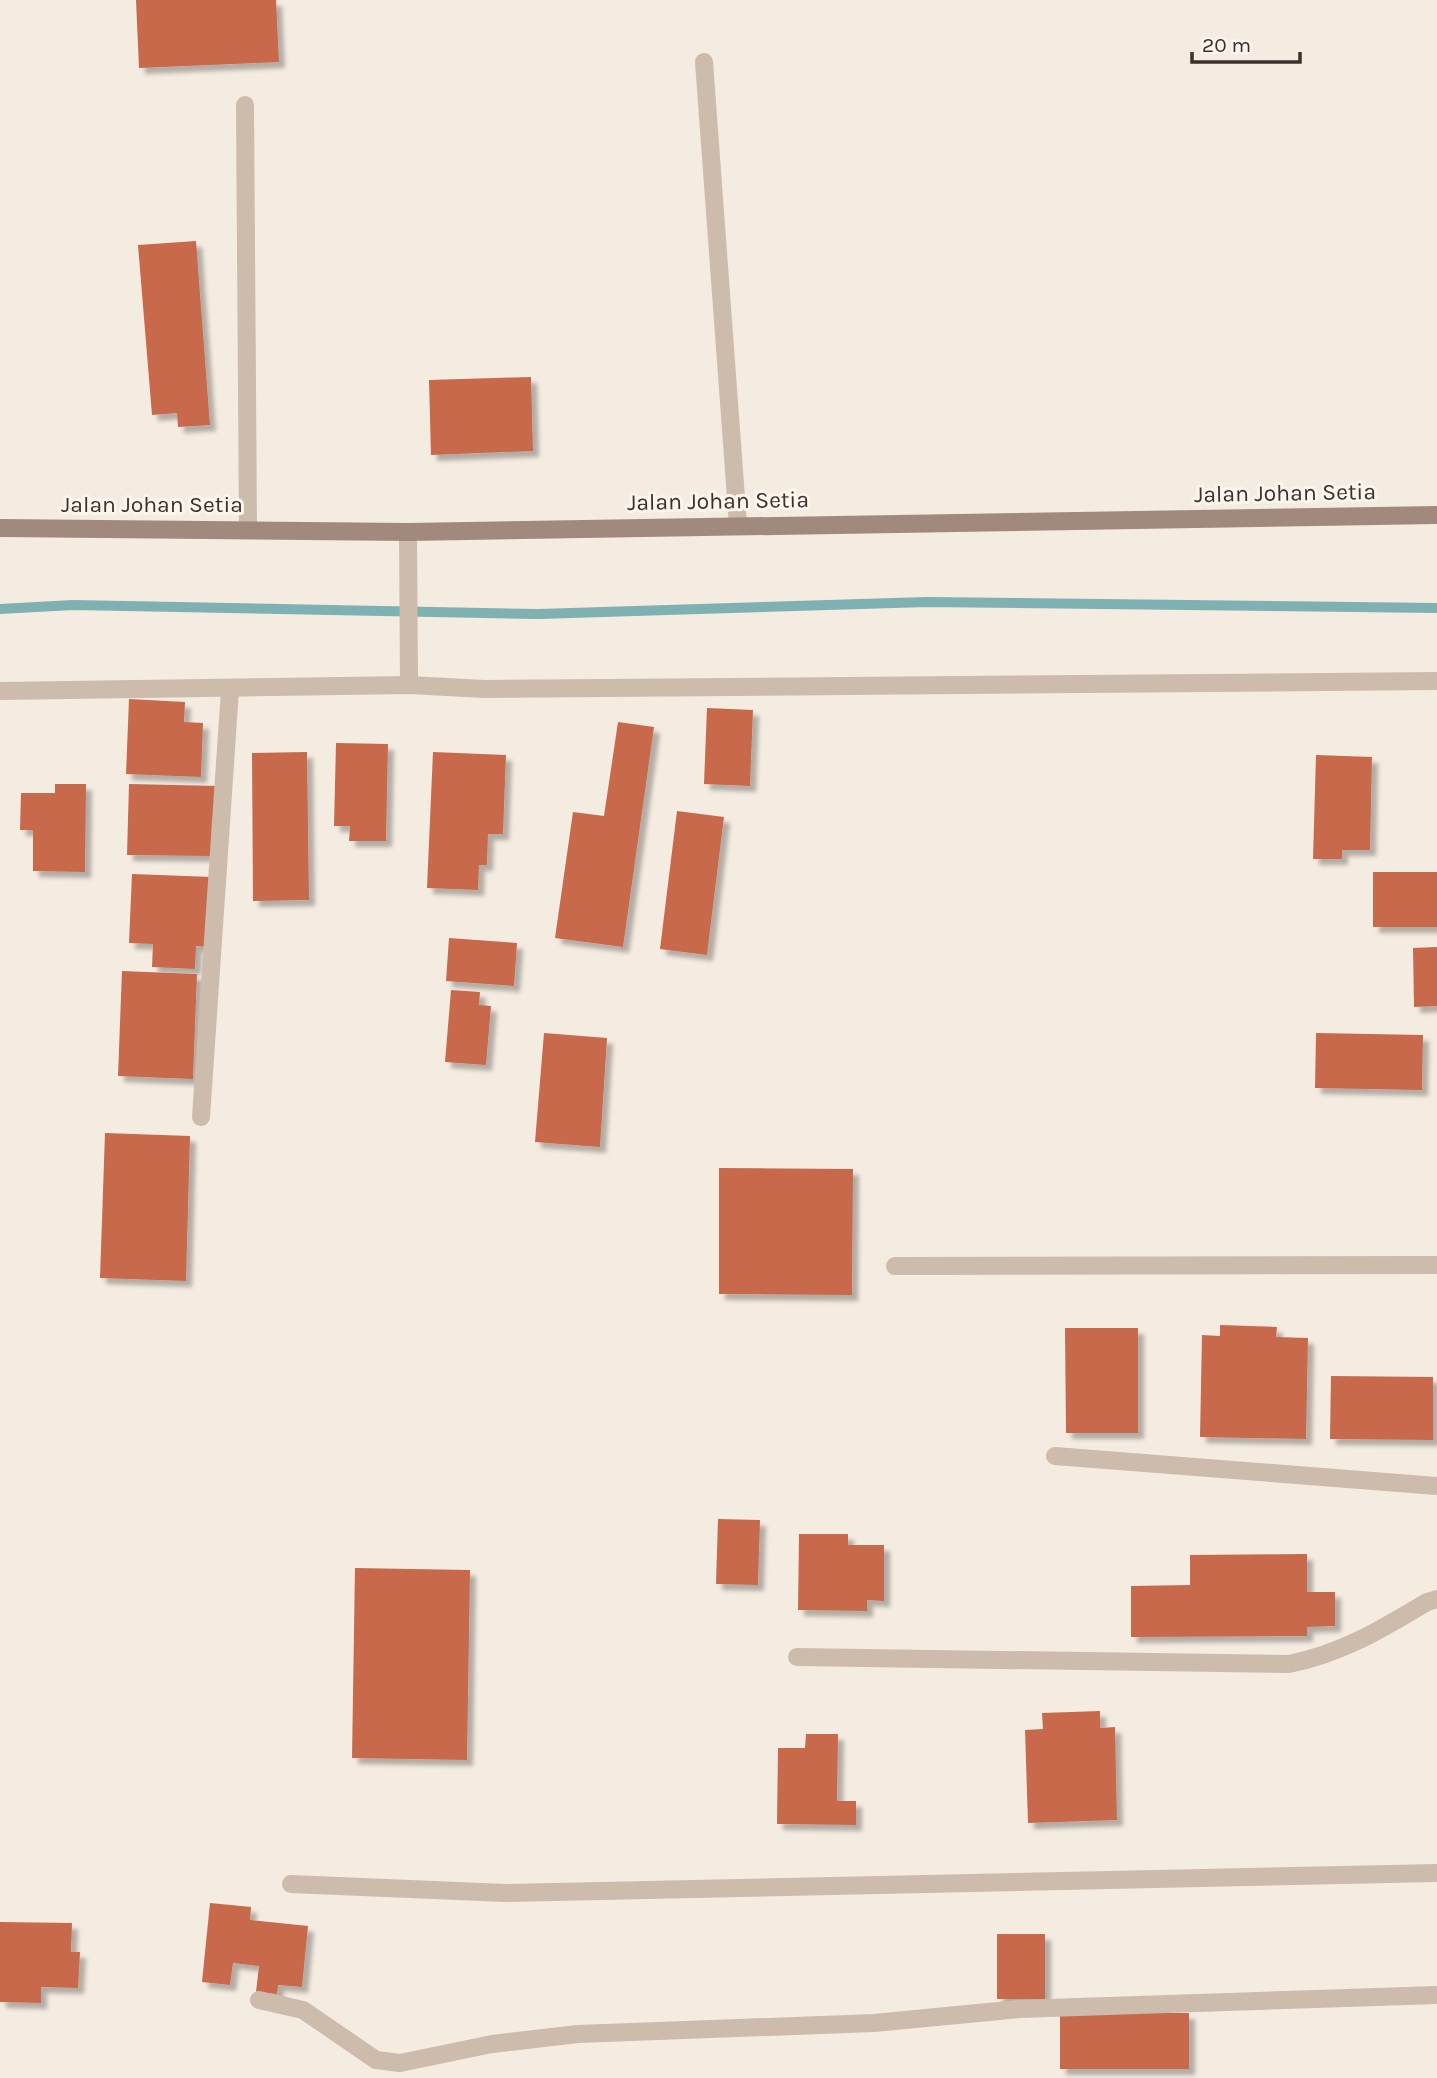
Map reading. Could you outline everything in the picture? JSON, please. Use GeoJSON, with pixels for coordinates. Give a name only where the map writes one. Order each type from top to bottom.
{"type":"FeatureCollection","features":[{"type":"Feature","properties":{"kind":"main road","name":"Jalan Johan Setia"},"geometry":{"type":"LineString","coordinates":[[0,528],[408,532],[1437,515]]}},
{"type":"Feature","properties":{"kind":"street"},"geometry":{"type":"LineString","coordinates":[[704,62],[738,525]]}},
{"type":"Feature","properties":{"kind":"street"},"geometry":{"type":"LineString","coordinates":[[245,106],[248,529]]}},
{"type":"Feature","properties":{"kind":"street"},"geometry":{"type":"LineString","coordinates":[[408,532],[409,685]]}},
{"type":"Feature","properties":{"kind":"street"},"geometry":{"type":"LineString","coordinates":[[0,691],[230,690],[409,685],[485,689],[1437,681]]}},
{"type":"Feature","properties":{"kind":"street"},"geometry":{"type":"LineString","coordinates":[[201,1116],[230,690]]}},
{"type":"Feature","properties":{"kind":"street"},"geometry":{"type":"LineString","coordinates":[[895,1266],[1437,1265]]}},
{"type":"Feature","properties":{"kind":"street"},"geometry":{"type":"LineString","coordinates":[[1055,1456],[1437,1486]]}},
{"type":"Feature","properties":{"kind":"street"},"geometry":{"type":"LineString","coordinates":[[797,1657],[1289,1664],[1319,1658],[1354,1644],[1427,1602],[1437,1599]]}},
{"type":"Feature","properties":{"kind":"street"},"geometry":{"type":"LineString","coordinates":[[291,1884],[505,1893],[1437,1873]]}},
{"type":"Feature","properties":{"kind":"street"},"geometry":{"type":"LineString","coordinates":[[259,2000],[303,2010],[376,2060],[400,2063],[492,2044],[578,2034],[874,2023],[1019,2009],[1437,1995]]}},
{"type":"Feature","properties":{"kind":"building"},"geometry":{"type":"Polygon","coordinates":[[[136,0],[276,0],[279,62],[139,68],[136,0]]]}},
{"type":"Feature","properties":{"kind":"building"},"geometry":{"type":"Polygon","coordinates":[[[196,241],[210,425],[178,427],[177,413],[152,415],[138,245],[196,241]]]}},
{"type":"Feature","properties":{"kind":"building"},"geometry":{"type":"Polygon","coordinates":[[[531,377],[533,451],[431,455],[429,380],[531,377]]]}},
{"type":"Feature","properties":{"kind":"building"},"geometry":{"type":"Polygon","coordinates":[[[129,699],[185,702],[184,722],[203,723],[201,777],[126,774],[129,699]]]}},
{"type":"Feature","properties":{"kind":"building"},"geometry":{"type":"Polygon","coordinates":[[[707,708],[753,710],[750,786],[704,784],[707,708]]]}},
{"type":"Feature","properties":{"kind":"building"},"geometry":{"type":"Polygon","coordinates":[[[618,722],[654,727],[623,947],[555,938],[573,812],[604,816],[618,722]]]}},
{"type":"Feature","properties":{"kind":"building"},"geometry":{"type":"Polygon","coordinates":[[[336,743],[388,744],[386,841],[349,841],[350,826],[334,826],[336,743]]]}},
{"type":"Feature","properties":{"kind":"building"},"geometry":{"type":"Polygon","coordinates":[[[307,752],[309,900],[253,901],[252,753],[307,752]]]}},
{"type":"Feature","properties":{"kind":"building"},"geometry":{"type":"Polygon","coordinates":[[[433,752],[506,755],[503,834],[488,834],[487,865],[479,865],[478,890],[427,888],[433,752]]]}},
{"type":"Feature","properties":{"kind":"building"},"geometry":{"type":"Polygon","coordinates":[[[1316,755],[1372,757],[1370,850],[1342,850],[1342,859],[1313,859],[1316,755]]]}},
{"type":"Feature","properties":{"kind":"building"},"geometry":{"type":"Polygon","coordinates":[[[55,784],[86,784],[85,872],[33,871],[33,830],[20,830],[21,793],[55,793],[55,784]]]}},
{"type":"Feature","properties":{"kind":"building"},"geometry":{"type":"Polygon","coordinates":[[[129,784],[221,786],[220,818],[212,818],[211,856],[127,855],[129,784]]]}},
{"type":"Feature","properties":{"kind":"building"},"geometry":{"type":"Polygon","coordinates":[[[677,811],[724,817],[707,955],[660,949],[677,811]]]}},
{"type":"Feature","properties":{"kind":"building"},"geometry":{"type":"Polygon","coordinates":[[[1373,872],[1437,872],[1437,927],[1373,927],[1373,872]]]}},
{"type":"Feature","properties":{"kind":"building"},"geometry":{"type":"Polygon","coordinates":[[[132,874],[212,877],[209,947],[196,946],[195,969],[152,967],[153,944],[129,943],[132,874]]]}},
{"type":"Feature","properties":{"kind":"building"},"geometry":{"type":"Polygon","coordinates":[[[449,938],[517,943],[514,986],[446,981],[449,938]]]}},
{"type":"Feature","properties":{"kind":"building"},"geometry":{"type":"Polygon","coordinates":[[[1437,947],[1437,1006],[1414,1007],[1413,948],[1437,947]]]}},
{"type":"Feature","properties":{"kind":"building"},"geometry":{"type":"Polygon","coordinates":[[[122,971],[197,974],[193,1079],[118,1076],[122,971]]]}},
{"type":"Feature","properties":{"kind":"building"},"geometry":{"type":"Polygon","coordinates":[[[451,990],[480,992],[479,1005],[491,1006],[486,1065],[445,1062],[451,990]]]}},
{"type":"Feature","properties":{"kind":"building"},"geometry":{"type":"Polygon","coordinates":[[[544,1033],[607,1038],[600,1147],[535,1142],[544,1033]]]}},
{"type":"Feature","properties":{"kind":"building"},"geometry":{"type":"Polygon","coordinates":[[[1316,1033],[1423,1035],[1422,1090],[1315,1088],[1316,1033]]]}},
{"type":"Feature","properties":{"kind":"building"},"geometry":{"type":"Polygon","coordinates":[[[105,1133],[190,1136],[186,1281],[100,1278],[105,1133]]]}},
{"type":"Feature","properties":{"kind":"building"},"geometry":{"type":"Polygon","coordinates":[[[719,1168],[853,1169],[852,1295],[719,1294],[719,1168]]]}},
{"type":"Feature","properties":{"kind":"building"},"geometry":{"type":"Polygon","coordinates":[[[1220,1325],[1277,1327],[1276,1337],[1308,1338],[1306,1439],[1200,1437],[1202,1335],[1220,1336],[1220,1325]]]}},
{"type":"Feature","properties":{"kind":"building"},"geometry":{"type":"Polygon","coordinates":[[[1065,1328],[1138,1328],[1138,1433],[1066,1433],[1065,1328]]]}},
{"type":"Feature","properties":{"kind":"building"},"geometry":{"type":"Polygon","coordinates":[[[1331,1376],[1433,1377],[1433,1440],[1330,1439],[1331,1376]]]}},
{"type":"Feature","properties":{"kind":"building"},"geometry":{"type":"Polygon","coordinates":[[[718,1519],[760,1520],[758,1585],[716,1584],[718,1519]]]}},
{"type":"Feature","properties":{"kind":"building"},"geometry":{"type":"Polygon","coordinates":[[[799,1534],[848,1534],[848,1545],[884,1545],[884,1601],[867,1600],[867,1611],[798,1610],[799,1534]]]}},
{"type":"Feature","properties":{"kind":"building"},"geometry":{"type":"Polygon","coordinates":[[[1307,1554],[1307,1592],[1335,1592],[1335,1626],[1307,1627],[1307,1636],[1131,1637],[1131,1586],[1190,1585],[1190,1555],[1307,1554]]]}},
{"type":"Feature","properties":{"kind":"building"},"geometry":{"type":"Polygon","coordinates":[[[355,1568],[470,1570],[467,1760],[352,1758],[355,1568]]]}},
{"type":"Feature","properties":{"kind":"building"},"geometry":{"type":"Polygon","coordinates":[[[1100,1711],[1100,1728],[1115,1727],[1117,1820],[1028,1823],[1025,1730],[1043,1729],[1042,1713],[1100,1711]]]}},
{"type":"Feature","properties":{"kind":"building"},"geometry":{"type":"Polygon","coordinates":[[[806,1734],[838,1734],[837,1801],[856,1801],[856,1825],[777,1824],[778,1748],[805,1748],[806,1734]]]}},
{"type":"Feature","properties":{"kind":"building"},"geometry":{"type":"Polygon","coordinates":[[[210,1903],[251,1907],[250,1920],[308,1926],[302,1987],[278,1985],[277,1994],[256,1992],[259,1966],[233,1963],[230,1985],[202,1982],[210,1903]]]}},
{"type":"Feature","properties":{"kind":"building"},"geometry":{"type":"Polygon","coordinates":[[[0,1922],[72,1923],[71,1952],[80,1952],[78,1988],[41,1987],[41,2003],[0,2002],[0,1922]]]}},
{"type":"Feature","properties":{"kind":"building"},"geometry":{"type":"Polygon","coordinates":[[[997,1934],[1045,1934],[1045,1999],[997,1999],[997,1934]]]}},
{"type":"Feature","properties":{"kind":"building"},"geometry":{"type":"Polygon","coordinates":[[[1060,2013],[1189,2013],[1189,2069],[1060,2069],[1060,2013]]]}},
{"type":"Feature","properties":{"kind":"waterway"},"geometry":{"type":"LineString","coordinates":[[0,609],[73,605],[539,614],[927,602],[1437,608]]}}]}
